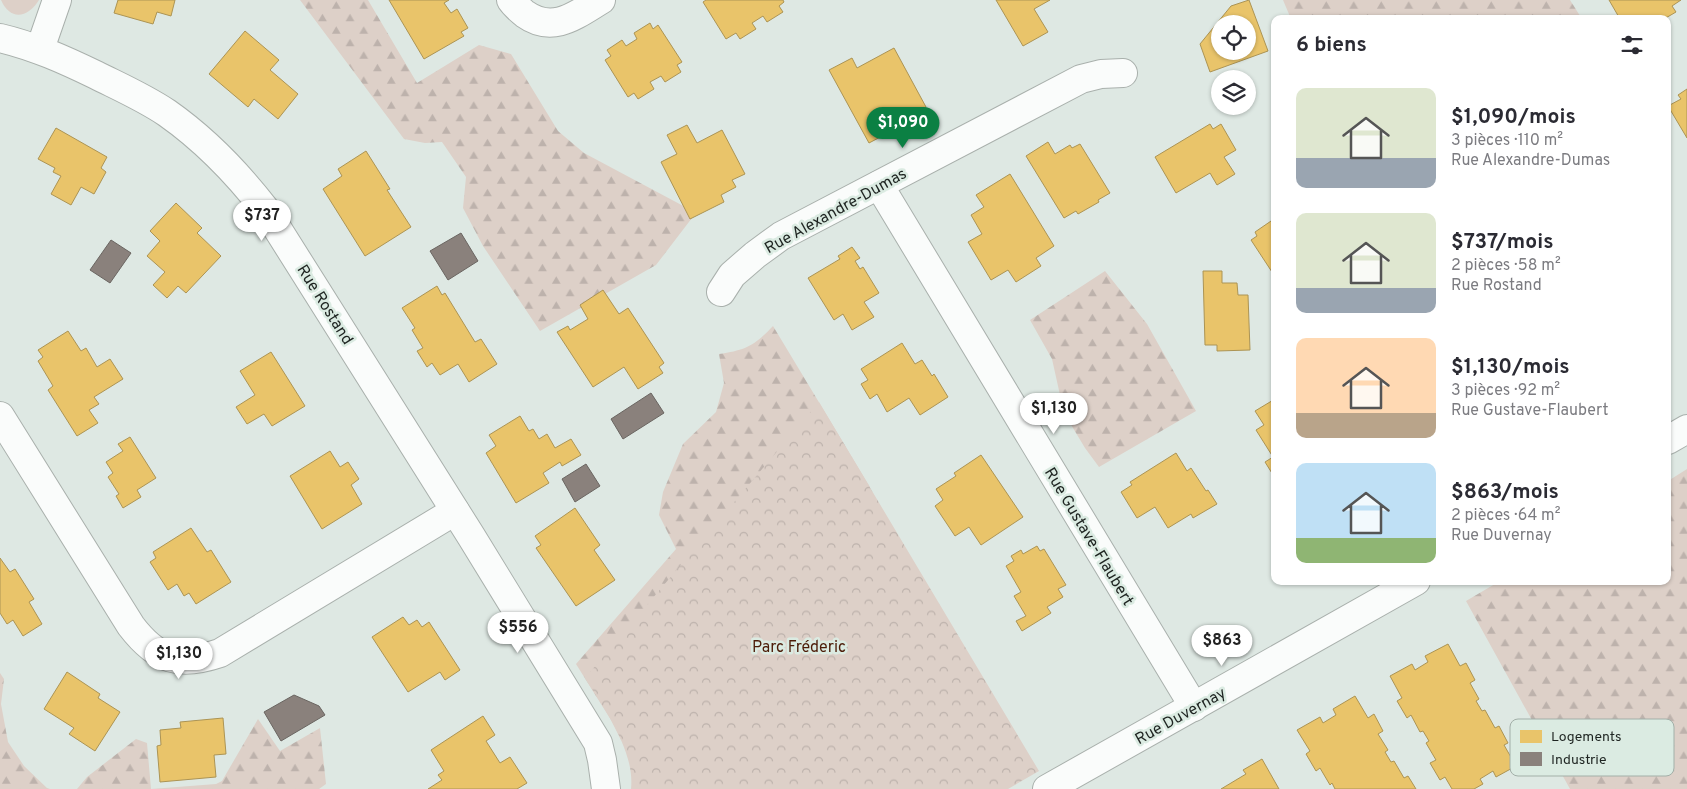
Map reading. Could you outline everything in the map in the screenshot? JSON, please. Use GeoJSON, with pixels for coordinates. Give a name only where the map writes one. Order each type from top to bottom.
{"type":"FeatureCollection","features":[{"type":"Feature","properties":{"kind":"street"},"geometry":{"type":"LineString","coordinates":[[40,49],[57,0]]}},
{"type":"Feature","properties":{"kind":"street"},"geometry":{"type":"LineString","coordinates":[[513,3],[533,19],[551,23],[568,20],[601,0]]}},
{"type":"Feature","properties":{"kind":"street","name":"Rue Rostand"},"geometry":{"type":"LineString","coordinates":[[0,38],[40,49],[126,90],[167,114],[209,148],[240,177],[285,239],[598,743],[606,789]]}},
{"type":"Feature","properties":{"kind":"street","name":"Rue Alexandre-Dumas"},"geometry":{"type":"LineString","coordinates":[[721,292],[732,275],[781,236],[1081,79],[1101,74],[1123,73]]}},
{"type":"Feature","properties":{"kind":"street","name":"Rue Gustave-Flaubert"},"geometry":{"type":"LineString","coordinates":[[879,185],[1194,707]]}},
{"type":"Feature","properties":{"kind":"street"},"geometry":{"type":"LineString","coordinates":[[0,416],[131,626],[143,642],[160,654],[178,659],[200,660],[220,653],[455,510]]}},
{"type":"Feature","properties":{"kind":"street"},"geometry":{"type":"LineString","coordinates":[[1671,438],[1687,429]]}},
{"type":"Feature","properties":{"kind":"street","name":"Rue Duvernay"},"geometry":{"type":"LineString","coordinates":[[1047,789],[1409,585]]}},
{"type":"Feature","properties":{"kind":"green space"},"geometry":{"type":"Polygon","coordinates":[[[1,0],[39,0],[30,11],[19,15],[9,11],[1,0]]]}},
{"type":"Feature","properties":{"kind":"green space"},"geometry":{"type":"Polygon","coordinates":[[[300,0],[368,0],[417,83],[479,45],[511,54],[558,131],[584,153],[689,209],[692,218],[656,265],[540,331],[483,246],[463,208],[466,177],[442,142],[425,143],[404,139],[300,0]]]}},
{"type":"Feature","properties":{"kind":"green space"},"geometry":{"type":"Polygon","coordinates":[[[1283,0],[1570,0],[1579,15],[1289,15],[1283,0]]]}},
{"type":"Feature","properties":{"kind":"green space"},"geometry":{"type":"Polygon","coordinates":[[[1105,271],[1147,324],[1196,411],[1099,467],[1064,413],[1052,359],[1030,320],[1105,271]]]}},
{"type":"Feature","properties":{"kind":"green space"},"geometry":{"type":"Polygon","coordinates":[[[773,326],[870,487],[621,740],[611,720],[576,664],[676,549],[659,515],[663,492],[683,444],[716,412],[724,383],[719,354],[743,349],[755,343],[773,326]]]}},
{"type":"Feature","properties":{"kind":"green space","name":"Parc Fréderic"},"geometry":{"type":"Polygon","coordinates":[[[819,402],[1039,771],[1008,789],[631,789],[631,774],[628,760],[617,730],[585,678],[819,402]]]}},
{"type":"Feature","properties":{"kind":"green space"},"geometry":{"type":"Polygon","coordinates":[[[1687,469],[1687,789],[1570,789],[1563,776],[1674,776],[1674,719],[1531,719],[1466,601],[1493,585],[1671,585],[1671,479],[1687,469]]]}},
{"type":"Feature","properties":{"kind":"green space"},"geometry":{"type":"Polygon","coordinates":[[[0,673],[4,679],[1,704],[8,742],[24,766],[50,789],[0,789],[0,673]]]}},
{"type":"Feature","properties":{"kind":"green space"},"geometry":{"type":"Polygon","coordinates":[[[258,719],[280,751],[320,728],[326,784],[319,789],[151,789],[216,784],[222,781],[258,719]]]}},
{"type":"Feature","properties":{"kind":"green space"},"geometry":{"type":"Polygon","coordinates":[[[136,739],[147,743],[151,789],[77,789],[87,777],[136,739]]]}},
{"type":"Feature","properties":{"kind":"building: Logements"},"geometry":{"type":"Polygon","coordinates":[[[118,0],[175,0],[171,16],[157,12],[153,24],[114,13],[118,0]]]}},
{"type":"Feature","properties":{"kind":"building: Logements"},"geometry":{"type":"Polygon","coordinates":[[[389,0],[449,0],[444,3],[451,13],[457,9],[468,28],[461,32],[464,36],[424,59],[389,0]]]}},
{"type":"Feature","properties":{"kind":"building: Logements"},"geometry":{"type":"Polygon","coordinates":[[[706,0],[783,0],[784,2],[779,6],[783,12],[767,22],[763,16],[752,23],[756,29],[740,39],[736,33],[726,39],[703,2],[706,0]]]}},
{"type":"Feature","properties":{"kind":"building: Logements"},"geometry":{"type":"Polygon","coordinates":[[[996,0],[1050,0],[1034,9],[1048,32],[1023,46],[996,0]]]}},
{"type":"Feature","properties":{"kind":"building: Logements"},"geometry":{"type":"Polygon","coordinates":[[[1249,0],[1255,15],[1224,15],[1231,6],[1249,0]]]}},
{"type":"Feature","properties":{"kind":"building: Logements"},"geometry":{"type":"Polygon","coordinates":[[[1609,0],[1681,0],[1672,6],[1676,12],[1671,15],[1618,15],[1609,0]]]}},
{"type":"Feature","properties":{"kind":"building: Logements"},"geometry":{"type":"Polygon","coordinates":[[[1256,19],[1268,51],[1256,55],[1256,19]]]}},
{"type":"Feature","properties":{"kind":"building: Logements"},"geometry":{"type":"Polygon","coordinates":[[[650,23],[653,29],[658,25],[682,62],[677,65],[681,72],[665,82],[661,76],[650,82],[654,89],[638,99],[634,93],[628,97],[605,60],[611,56],[607,50],[622,40],[626,46],[637,39],[634,33],[650,23]]]}},
{"type":"Feature","properties":{"kind":"building: Logements"},"geometry":{"type":"Polygon","coordinates":[[[245,31],[279,60],[270,70],[298,94],[278,119],[254,99],[248,107],[209,74],[245,31]]]}},
{"type":"Feature","properties":{"kind":"building: Logements"},"geometry":{"type":"Polygon","coordinates":[[[1211,31],[1211,60],[1243,60],[1211,70],[1210,72],[1200,44],[1211,31]]]}},
{"type":"Feature","properties":{"kind":"building: Logements"},"geometry":{"type":"Polygon","coordinates":[[[894,48],[926,107],[899,121],[901,126],[869,143],[829,70],[852,58],[857,68],[894,48]]]}},
{"type":"Feature","properties":{"kind":"building: Logements"},"geometry":{"type":"Polygon","coordinates":[[[1687,89],[1687,138],[1671,111],[1671,104],[1681,99],[1678,95],[1687,89]]]}},
{"type":"Feature","properties":{"kind":"building: Logements"},"geometry":{"type":"Polygon","coordinates":[[[1210,124],[1213,129],[1221,124],[1236,150],[1224,157],[1235,174],[1217,185],[1210,173],[1176,193],[1155,157],[1210,124]]]}},
{"type":"Feature","properties":{"kind":"building: Logements"},"geometry":{"type":"Polygon","coordinates":[[[687,125],[697,143],[722,130],[745,174],[732,180],[736,187],[721,195],[724,202],[690,219],[661,162],[677,154],[667,135],[687,125]]]}},
{"type":"Feature","properties":{"kind":"building: Logements"},"geometry":{"type":"Polygon","coordinates":[[[56,128],[107,157],[101,168],[106,172],[94,194],[81,187],[71,205],[51,194],[61,176],[53,172],[55,168],[38,159],[56,128]]]}},
{"type":"Feature","properties":{"kind":"building: Logements"},"geometry":{"type":"Polygon","coordinates":[[[1048,142],[1055,154],[1070,145],[1072,148],[1080,144],[1110,193],[1078,214],[1076,211],[1064,218],[1026,156],[1048,142]]]}},
{"type":"Feature","properties":{"kind":"building: Logements"},"geometry":{"type":"Polygon","coordinates":[[[366,151],[390,189],[387,190],[411,227],[365,256],[323,189],[342,176],[338,169],[366,151]]]}},
{"type":"Feature","properties":{"kind":"building: Logements"},"geometry":{"type":"Polygon","coordinates":[[[1010,174],[1054,246],[1036,258],[1041,266],[1016,282],[1008,270],[991,280],[968,242],[982,234],[971,215],[984,207],[976,195],[1010,174]]]}},
{"type":"Feature","properties":{"kind":"building: Logements"},"geometry":{"type":"Polygon","coordinates":[[[176,203],[202,228],[197,233],[221,256],[186,293],[178,286],[167,298],[153,285],[165,272],[147,256],[160,241],[150,231],[176,203]]]}},
{"type":"Feature","properties":{"kind":"building: Logements"},"geometry":{"type":"Polygon","coordinates":[[[1271,221],[1271,270],[1251,240],[1257,236],[1255,232],[1271,221]]]}},
{"type":"Feature","properties":{"kind":"building: Logements"},"geometry":{"type":"Polygon","coordinates":[[[852,247],[860,258],[855,261],[860,269],[863,267],[879,293],[864,302],[874,317],[852,330],[843,314],[834,320],[808,278],[840,259],[838,256],[852,247]]]}},
{"type":"Feature","properties":{"kind":"building: Logements"},"geometry":{"type":"Polygon","coordinates":[[[1203,271],[1222,271],[1222,283],[1237,283],[1238,295],[1248,295],[1250,350],[1217,351],[1217,345],[1205,345],[1203,271]]]}},
{"type":"Feature","properties":{"kind":"building: Logements"},"geometry":{"type":"Polygon","coordinates":[[[437,286],[442,295],[445,293],[475,342],[481,339],[497,364],[469,382],[458,364],[440,375],[432,363],[427,367],[417,351],[423,348],[412,330],[415,328],[402,308],[437,286]]]}},
{"type":"Feature","properties":{"kind":"building: Logements"},"geometry":{"type":"Polygon","coordinates":[[[603,290],[619,314],[628,308],[664,363],[659,367],[663,373],[638,389],[624,367],[593,387],[557,332],[568,326],[570,330],[588,319],[580,305],[603,290]]]}},
{"type":"Feature","properties":{"kind":"building: Logements"},"geometry":{"type":"Polygon","coordinates":[[[68,331],[81,351],[86,348],[97,367],[110,359],[123,379],[94,397],[99,404],[89,410],[98,423],[77,436],[48,390],[53,386],[38,361],[43,357],[38,350],[68,331]]]}},
{"type":"Feature","properties":{"kind":"building: Logements"},"geometry":{"type":"Polygon","coordinates":[[[902,343],[915,364],[922,360],[932,376],[934,374],[948,397],[920,415],[909,398],[887,412],[877,394],[870,399],[861,384],[868,380],[861,369],[902,343]]]}},
{"type":"Feature","properties":{"kind":"building: Logements"},"geometry":{"type":"Polygon","coordinates":[[[271,352],[305,406],[272,426],[264,414],[247,424],[236,407],[255,395],[240,371],[271,352]]]}},
{"type":"Feature","properties":{"kind":"building: Logements"},"geometry":{"type":"Polygon","coordinates":[[[1271,401],[1271,454],[1256,430],[1264,425],[1255,411],[1271,401]]]}},
{"type":"Feature","properties":{"kind":"building: Logements"},"geometry":{"type":"Polygon","coordinates":[[[520,416],[529,431],[533,429],[539,439],[547,434],[555,448],[571,439],[581,455],[562,466],[560,462],[543,473],[549,483],[516,503],[486,453],[496,446],[489,435],[520,416]]]}},
{"type":"Feature","properties":{"kind":"building: Logements"},"geometry":{"type":"Polygon","coordinates":[[[130,437],[156,478],[137,490],[141,497],[123,508],[116,496],[119,494],[108,477],[113,473],[106,462],[123,451],[118,444],[130,437]]]}},
{"type":"Feature","properties":{"kind":"building: Logements"},"geometry":{"type":"Polygon","coordinates":[[[330,451],[340,467],[348,462],[359,479],[351,485],[362,504],[322,529],[290,476],[330,451]]]}},
{"type":"Feature","properties":{"kind":"building: Logements"},"geometry":{"type":"Polygon","coordinates":[[[1176,453],[1187,471],[1191,468],[1217,504],[1193,518],[1191,514],[1168,528],[1155,507],[1137,518],[1121,492],[1132,485],[1130,482],[1176,453]]]}},
{"type":"Feature","properties":{"kind":"building: Logements"},"geometry":{"type":"Polygon","coordinates":[[[981,455],[1023,517],[981,545],[969,527],[955,536],[935,506],[943,500],[936,489],[956,476],[954,473],[981,455]]]}},
{"type":"Feature","properties":{"kind":"building: Logements"},"geometry":{"type":"Polygon","coordinates":[[[1271,458],[1271,472],[1265,462],[1271,458]]]}},
{"type":"Feature","properties":{"kind":"building: Logements"},"geometry":{"type":"Polygon","coordinates":[[[575,508],[600,545],[594,550],[615,580],[576,606],[536,548],[541,545],[535,536],[575,508]]]}},
{"type":"Feature","properties":{"kind":"building: Logements"},"geometry":{"type":"Polygon","coordinates":[[[191,528],[207,552],[211,550],[231,582],[196,604],[189,593],[184,596],[177,584],[168,590],[150,562],[156,558],[153,552],[191,528]]]}},
{"type":"Feature","properties":{"kind":"building: Logements"},"geometry":{"type":"Polygon","coordinates":[[[1037,546],[1040,551],[1044,549],[1066,585],[1058,589],[1063,597],[1047,607],[1051,613],[1022,631],[1016,621],[1026,616],[1014,596],[1021,592],[1006,566],[1014,561],[1011,556],[1021,550],[1023,554],[1037,546]]]}},
{"type":"Feature","properties":{"kind":"building: Logements"},"geometry":{"type":"Polygon","coordinates":[[[0,558],[10,572],[15,569],[34,599],[29,602],[42,624],[23,636],[13,620],[7,624],[0,613],[0,558]]]}},
{"type":"Feature","properties":{"kind":"building: Logements"},"geometry":{"type":"Polygon","coordinates":[[[403,617],[409,625],[417,620],[422,627],[429,622],[460,670],[445,680],[440,672],[408,692],[372,637],[403,617]]]}},
{"type":"Feature","properties":{"kind":"building: Logements"},"geometry":{"type":"Polygon","coordinates":[[[1448,644],[1460,666],[1466,663],[1475,680],[1470,683],[1479,699],[1476,701],[1482,711],[1485,710],[1495,728],[1499,726],[1508,743],[1504,745],[1510,756],[1510,769],[1496,777],[1493,771],[1480,779],[1483,784],[1474,789],[1452,789],[1445,777],[1440,780],[1430,763],[1436,760],[1426,743],[1429,741],[1423,731],[1420,732],[1411,715],[1407,718],[1397,701],[1402,698],[1390,676],[1412,664],[1415,670],[1428,662],[1425,656],[1448,644]]]}},
{"type":"Feature","properties":{"kind":"building: Logements"},"geometry":{"type":"Polygon","coordinates":[[[67,672],[100,694],[98,698],[120,712],[95,751],[69,734],[74,728],[44,709],[67,672]]]}},
{"type":"Feature","properties":{"kind":"building: Logements"},"geometry":{"type":"Polygon","coordinates":[[[1355,696],[1368,718],[1374,714],[1383,731],[1378,734],[1388,750],[1385,752],[1391,762],[1394,761],[1404,778],[1408,776],[1416,789],[1335,789],[1332,783],[1330,785],[1320,768],[1316,771],[1306,754],[1310,751],[1297,730],[1320,717],[1323,723],[1336,715],[1333,709],[1355,696]]]}},
{"type":"Feature","properties":{"kind":"building: Logements"},"geometry":{"type":"Polygon","coordinates":[[[483,716],[495,735],[486,741],[500,763],[510,757],[527,783],[517,789],[428,789],[442,780],[438,775],[444,771],[431,750],[483,716]]]}},
{"type":"Feature","properties":{"kind":"building: Logements"},"geometry":{"type":"Polygon","coordinates":[[[223,718],[226,754],[214,755],[216,777],[160,782],[157,746],[161,745],[160,730],[181,728],[180,722],[223,718]]]}},
{"type":"Feature","properties":{"kind":"building: Logements"},"geometry":{"type":"Polygon","coordinates":[[[1262,759],[1279,789],[1221,789],[1246,774],[1243,770],[1262,759]]]}},
{"type":"Feature","properties":{"kind":"building: Industrie"},"geometry":{"type":"Polygon","coordinates":[[[461,233],[478,261],[448,280],[430,251],[461,233]]]}},
{"type":"Feature","properties":{"kind":"building: Industrie"},"geometry":{"type":"Polygon","coordinates":[[[111,240],[131,253],[110,283],[90,270],[111,240]]]}},
{"type":"Feature","properties":{"kind":"building: Industrie"},"geometry":{"type":"Polygon","coordinates":[[[651,393],[664,413],[623,439],[611,419],[651,393]]]}},
{"type":"Feature","properties":{"kind":"building: Industrie"},"geometry":{"type":"Polygon","coordinates":[[[586,464],[600,486],[575,502],[562,479],[586,464]]]}},
{"type":"Feature","properties":{"kind":"building: Industrie"},"geometry":{"type":"Polygon","coordinates":[[[294,695],[319,706],[325,715],[281,741],[264,712],[294,695]]]}}]}
